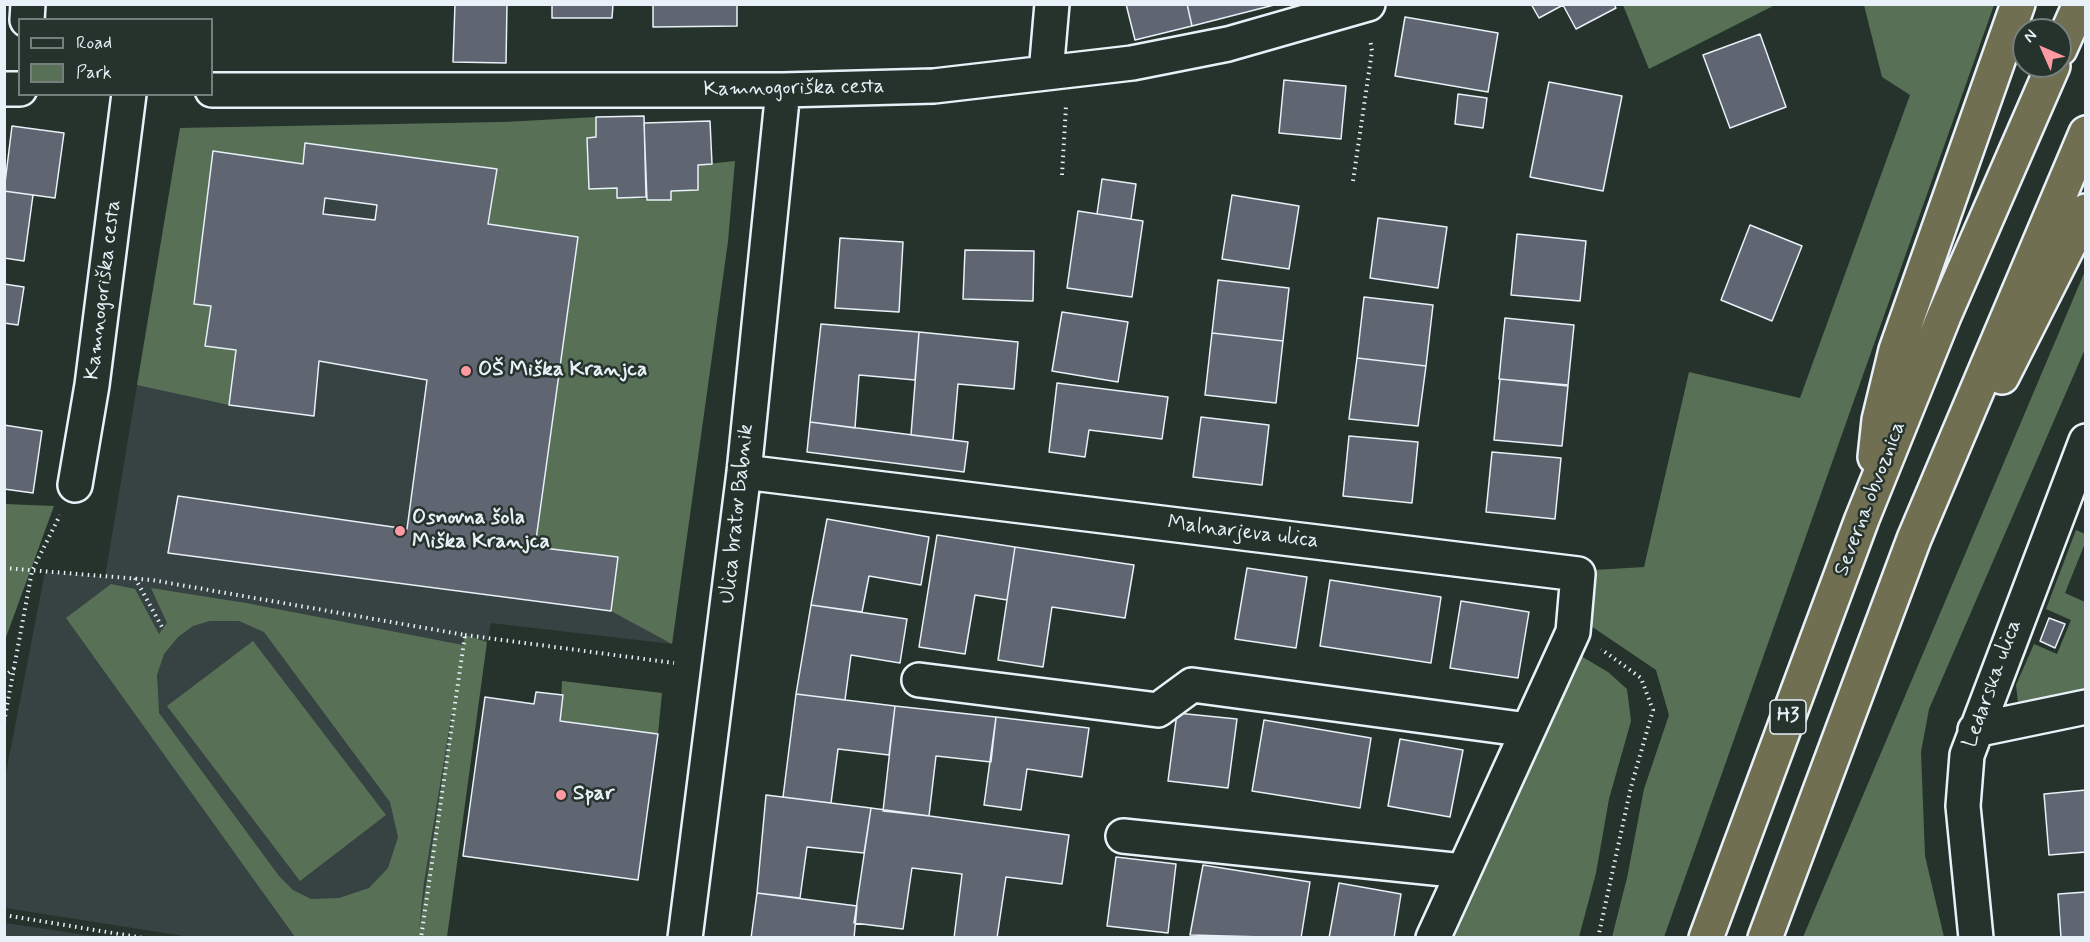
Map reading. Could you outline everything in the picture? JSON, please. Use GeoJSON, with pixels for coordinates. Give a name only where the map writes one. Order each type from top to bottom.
{"type":"FeatureCollection","features":[{"type":"Feature","properties":{"kind":"highway"},"geometry":{"type":"LineString","coordinates":[[1872,496],[1879,420],[1896,350],[2018,4]]}},
{"type":"Feature","properties":{"kind":"highway"},"geometry":{"type":"LineString","coordinates":[[2072,22],[2080,4]]}},
{"type":"Feature","properties":{"kind":"highway","name":"Severna obvoznica"},"geometry":{"type":"LineString","coordinates":[[1706,938],[1872,496],[1944,316],[2048,78]]}},
{"type":"Feature","properties":{"kind":"highway"},"geometry":{"type":"LineString","coordinates":[[1765,938],[1931,497],[2085,133]]}},
{"type":"Feature","properties":{"kind":"highway"},"geometry":{"type":"LineString","coordinates":[[1931,497],[1981,416],[2021,343],[2085,211]]}},
{"type":"Feature","properties":{"kind":"street"},"geometry":{"type":"LineString","coordinates":[[1052,4],[1057,71]]}},
{"type":"Feature","properties":{"kind":"street","name":"Kamnogoriška cesta"},"geometry":{"type":"LineString","coordinates":[[213,90],[783,90],[934,86],[1132,63],[1228,44],[1366,5]]}},
{"type":"Feature","properties":{"kind":"street","name":"Ulica bratov Babnik"},"geometry":{"type":"LineString","coordinates":[[685,938],[744,472],[783,90]]}},
{"type":"Feature","properties":{"kind":"street","name":"Kamnogoriška cesta"},"geometry":{"type":"LineString","coordinates":[[75,485],[92,385],[129,96]]}},
{"type":"Feature","properties":{"kind":"street","name":"Ledarska ulica"},"geometry":{"type":"LineString","coordinates":[[1976,938],[1963,806],[1967,755],[2085,441]]}},
{"type":"Feature","properties":{"kind":"street","name":"Malnarjeva ulica"},"geometry":{"type":"LineString","coordinates":[[744,472],[1578,574],[1573,632],[1433,938]]}},
{"type":"Feature","properties":{"kind":"street"},"geometry":{"type":"LineString","coordinates":[[919,680],[1158,710],[1192,685],[1528,730]]}},
{"type":"Feature","properties":{"kind":"street"},"geometry":{"type":"LineString","coordinates":[[1975,730],[2085,707]]}},
{"type":"Feature","properties":{"kind":"street"},"geometry":{"type":"LineString","coordinates":[[1124,836],[1463,871]]}},
{"type":"Feature","properties":{"kind":"path"},"geometry":{"type":"LineString","coordinates":[[1353,181],[1372,51],[1366,5]]}},
{"type":"Feature","properties":{"kind":"path"},"geometry":{"type":"LineString","coordinates":[[1057,71],[1062,175]]}},
{"type":"Feature","properties":{"kind":"path"},"geometry":{"type":"LineString","coordinates":[[4,722],[32,571],[75,485]]}},
{"type":"Feature","properties":{"kind":"path"},"geometry":{"type":"LineString","coordinates":[[4,568],[135,578],[465,635],[674,663]]}},
{"type":"Feature","properties":{"kind":"path"},"geometry":{"type":"LineString","coordinates":[[135,578],[163,629]]}},
{"type":"Feature","properties":{"kind":"path"},"geometry":{"type":"LineString","coordinates":[[1573,632],[1641,678],[1653,710],[1631,787],[1598,938]]}},
{"type":"Feature","properties":{"kind":"path"},"geometry":{"type":"LineString","coordinates":[[421,938],[465,635]]}},
{"type":"Feature","properties":{"kind":"path"},"geometry":{"type":"LineString","coordinates":[[4,677],[15,668]]}},
{"type":"Feature","properties":{"kind":"path"},"geometry":{"type":"LineString","coordinates":[[4,915],[143,938]]}},
{"type":"Feature","properties":{"kind":"shaded area","name":"Osnovna šola Miška Kranjca"},"geometry":{"type":"Polygon","coordinates":[[[551,121],[545,220],[728,241],[672,644],[491,623],[487,642],[465,635],[419,937],[190,937],[5,908],[5,778],[45,572],[105,577],[180,128],[551,121]]]}},
{"type":"Feature","properties":{"kind":"shaded area"},"geometry":{"type":"Polygon","coordinates":[[[5,923],[100,937],[5,937],[5,923]]]}},
{"type":"Feature","properties":{"kind":"green space"},"geometry":{"type":"Polygon","coordinates":[[[1623,4],[1775,5],[1649,69],[1623,4]]]}},
{"type":"Feature","properties":{"kind":"green space"},"geometry":{"type":"Polygon","coordinates":[[[1864,5],[1994,5],[1664,937],[1612,937],[1627,878],[1644,789],[1669,715],[1656,670],[1588,624],[1595,570],[1644,567],[1689,372],[1800,398],[1910,95],[1882,77],[1864,5]]]}},
{"type":"Feature","properties":{"kind":"green space"},"geometry":{"type":"Polygon","coordinates":[[[596,117],[596,137],[588,138],[589,189],[617,188],[617,197],[671,200],[671,191],[698,190],[698,165],[735,161],[728,241],[672,644],[611,611],[618,557],[535,547],[578,237],[488,224],[497,169],[305,143],[303,164],[214,151],[194,304],[211,306],[205,346],[236,350],[229,405],[137,385],[180,128],[504,122],[596,117]]]}},
{"type":"Feature","properties":{"kind":"green space"},"geometry":{"type":"Polygon","coordinates":[[[2085,271],[2085,349],[1929,709],[1921,752],[1925,856],[1944,937],[1803,937],[2085,271]]]}},
{"type":"Feature","properties":{"kind":"green space"},"geometry":{"type":"Polygon","coordinates":[[[4,504],[54,506],[5,640],[4,504]]]}},
{"type":"Feature","properties":{"kind":"green space"},"geometry":{"type":"Polygon","coordinates":[[[2076,530],[2085,534],[2085,543],[2065,593],[2085,602],[2085,697],[2025,709],[2018,703],[2016,685],[2034,644],[2057,654],[2071,620],[2046,609],[2076,530]]]}},
{"type":"Feature","properties":{"kind":"green space"},"geometry":{"type":"Polygon","coordinates":[[[111,584],[135,589],[159,634],[167,623],[151,588],[246,603],[463,645],[465,635],[487,642],[447,937],[295,937],[66,618],[111,584]],[[210,621],[193,626],[178,637],[164,654],[157,675],[159,713],[279,876],[293,890],[311,899],[339,898],[369,888],[388,868],[398,837],[390,802],[264,632],[239,621],[210,621]],[[453,712],[424,882],[419,930],[453,712]]]}},
{"type":"Feature","properties":{"kind":"green space"},"geometry":{"type":"Polygon","coordinates":[[[253,641],[386,815],[300,881],[167,706],[253,641]]]}},
{"type":"Feature","properties":{"kind":"green space"},"geometry":{"type":"Polygon","coordinates":[[[1581,656],[1608,672],[1627,689],[1631,721],[1609,799],[1596,873],[1579,937],[1450,938],[1581,656]]]}},
{"type":"Feature","properties":{"kind":"green space"},"geometry":{"type":"Polygon","coordinates":[[[562,681],[662,693],[658,734],[560,721],[562,681]]]}},
{"type":"Feature","properties":{"kind":"building"},"geometry":{"type":"Polygon","coordinates":[[[455,4],[507,4],[506,63],[453,62],[455,4]]]}},
{"type":"Feature","properties":{"kind":"building"},"geometry":{"type":"Polygon","coordinates":[[[552,4],[613,4],[612,18],[552,18],[552,4]]]}},
{"type":"Feature","properties":{"kind":"building"},"geometry":{"type":"Polygon","coordinates":[[[653,4],[737,4],[737,26],[653,27],[653,4]]]}},
{"type":"Feature","properties":{"kind":"building"},"geometry":{"type":"Polygon","coordinates":[[[1126,4],[1187,4],[1192,26],[1135,40],[1126,4]]]}},
{"type":"Feature","properties":{"kind":"building"},"geometry":{"type":"Polygon","coordinates":[[[1187,4],[1278,4],[1192,26],[1187,4]]]}},
{"type":"Feature","properties":{"kind":"building"},"geometry":{"type":"Polygon","coordinates":[[[1531,4],[1614,4],[1616,8],[1576,29],[1563,5],[1539,18],[1531,4]]]}},
{"type":"Feature","properties":{"kind":"building"},"geometry":{"type":"Polygon","coordinates":[[[1405,17],[1498,33],[1488,92],[1395,76],[1405,17]]]}},
{"type":"Feature","properties":{"kind":"building"},"geometry":{"type":"Polygon","coordinates":[[[1760,34],[1786,107],[1730,128],[1703,55],[1760,34]]]}},
{"type":"Feature","properties":{"kind":"building"},"geometry":{"type":"Polygon","coordinates":[[[1284,80],[1346,86],[1341,139],[1279,133],[1284,80]]]}},
{"type":"Feature","properties":{"kind":"building"},"geometry":{"type":"Polygon","coordinates":[[[1549,82],[1622,96],[1603,191],[1530,177],[1549,82]]]}},
{"type":"Feature","properties":{"kind":"building"},"geometry":{"type":"Polygon","coordinates":[[[1458,94],[1487,98],[1483,128],[1455,124],[1458,94]]]}},
{"type":"Feature","properties":{"kind":"building"},"geometry":{"type":"Polygon","coordinates":[[[644,116],[646,197],[617,198],[617,188],[589,189],[587,138],[596,137],[596,117],[644,116]]]}},
{"type":"Feature","properties":{"kind":"building"},"geometry":{"type":"Polygon","coordinates":[[[710,121],[712,164],[698,165],[698,190],[671,191],[671,200],[647,200],[644,123],[710,121]]]}},
{"type":"Feature","properties":{"kind":"building"},"geometry":{"type":"Polygon","coordinates":[[[12,126],[64,133],[55,198],[4,191],[12,126]]]}},
{"type":"Feature","properties":{"kind":"building","name":"OŠ Miška Kranjca"},"geometry":{"type":"Polygon","coordinates":[[[305,143],[497,169],[488,224],[578,237],[535,547],[618,557],[611,611],[168,553],[178,496],[407,529],[427,380],[319,361],[314,416],[229,405],[236,350],[205,346],[211,306],[194,304],[213,151],[303,164],[305,143]],[[325,198],[323,214],[375,220],[377,205],[325,198]]]}},
{"type":"Feature","properties":{"kind":"building"},"geometry":{"type":"Polygon","coordinates":[[[1102,179],[1136,184],[1131,219],[1097,214],[1102,179]]]}},
{"type":"Feature","properties":{"kind":"building"},"geometry":{"type":"Polygon","coordinates":[[[4,191],[33,195],[24,261],[4,258],[4,191]]]}},
{"type":"Feature","properties":{"kind":"building"},"geometry":{"type":"Polygon","coordinates":[[[1232,195],[1299,206],[1289,269],[1222,259],[1232,195]]]}},
{"type":"Feature","properties":{"kind":"building"},"geometry":{"type":"Polygon","coordinates":[[[1078,211],[1143,221],[1132,297],[1067,288],[1078,211]]]}},
{"type":"Feature","properties":{"kind":"building"},"geometry":{"type":"Polygon","coordinates":[[[1378,218],[1447,227],[1438,288],[1370,278],[1378,218]]]}},
{"type":"Feature","properties":{"kind":"building"},"geometry":{"type":"Polygon","coordinates":[[[1750,225],[1802,246],[1772,321],[1721,300],[1750,225]]]}},
{"type":"Feature","properties":{"kind":"building"},"geometry":{"type":"Polygon","coordinates":[[[1517,234],[1586,241],[1580,301],[1511,295],[1517,234]]]}},
{"type":"Feature","properties":{"kind":"building"},"geometry":{"type":"Polygon","coordinates":[[[840,238],[903,242],[899,312],[835,308],[840,238]]]}},
{"type":"Feature","properties":{"kind":"building"},"geometry":{"type":"Polygon","coordinates":[[[965,250],[1034,251],[1033,301],[963,299],[965,250]]]}},
{"type":"Feature","properties":{"kind":"building"},"geometry":{"type":"Polygon","coordinates":[[[1218,280],[1289,288],[1283,341],[1212,333],[1218,280]]]}},
{"type":"Feature","properties":{"kind":"building"},"geometry":{"type":"Polygon","coordinates":[[[4,284],[24,287],[18,325],[4,323],[4,284]]]}},
{"type":"Feature","properties":{"kind":"building"},"geometry":{"type":"Polygon","coordinates":[[[1364,297],[1433,305],[1426,366],[1357,358],[1364,297]]]}},
{"type":"Feature","properties":{"kind":"building"},"geometry":{"type":"Polygon","coordinates":[[[1062,312],[1128,322],[1118,382],[1052,371],[1062,312]]]}},
{"type":"Feature","properties":{"kind":"building"},"geometry":{"type":"Polygon","coordinates":[[[1505,318],[1574,325],[1568,385],[1499,379],[1505,318]]]}},
{"type":"Feature","properties":{"kind":"building"},"geometry":{"type":"Polygon","coordinates":[[[821,324],[919,332],[915,380],[859,375],[855,428],[810,422],[821,324]]]}},
{"type":"Feature","properties":{"kind":"building"},"geometry":{"type":"Polygon","coordinates":[[[919,332],[1018,342],[1014,389],[958,384],[953,440],[911,435],[919,332]]]}},
{"type":"Feature","properties":{"kind":"building"},"geometry":{"type":"Polygon","coordinates":[[[1212,333],[1283,341],[1276,403],[1205,395],[1212,333]]]}},
{"type":"Feature","properties":{"kind":"building"},"geometry":{"type":"Polygon","coordinates":[[[1357,358],[1426,366],[1418,426],[1349,419],[1357,358]]]}},
{"type":"Feature","properties":{"kind":"building"},"geometry":{"type":"Polygon","coordinates":[[[1500,379],[1568,386],[1562,446],[1494,440],[1500,379]]]}},
{"type":"Feature","properties":{"kind":"building"},"geometry":{"type":"Polygon","coordinates":[[[1057,383],[1168,397],[1162,439],[1089,430],[1085,457],[1049,452],[1057,383]]]}},
{"type":"Feature","properties":{"kind":"building"},"geometry":{"type":"Polygon","coordinates":[[[1201,417],[1269,425],[1262,485],[1193,477],[1201,417]]]}},
{"type":"Feature","properties":{"kind":"building"},"geometry":{"type":"Polygon","coordinates":[[[810,422],[968,442],[964,472],[807,452],[810,422]]]}},
{"type":"Feature","properties":{"kind":"building"},"geometry":{"type":"Polygon","coordinates":[[[4,425],[42,431],[33,493],[4,489],[4,425]]]}},
{"type":"Feature","properties":{"kind":"building"},"geometry":{"type":"Polygon","coordinates":[[[1349,436],[1418,442],[1412,503],[1343,496],[1349,436]]]}},
{"type":"Feature","properties":{"kind":"building"},"geometry":{"type":"Polygon","coordinates":[[[1492,452],[1561,458],[1555,519],[1486,512],[1492,452]]]}},
{"type":"Feature","properties":{"kind":"building"},"geometry":{"type":"Polygon","coordinates":[[[827,519],[929,537],[921,585],[869,576],[862,612],[811,605],[827,519]]]}},
{"type":"Feature","properties":{"kind":"building"},"geometry":{"type":"Polygon","coordinates":[[[937,535],[1015,547],[1007,600],[975,595],[965,654],[919,647],[937,535]]]}},
{"type":"Feature","properties":{"kind":"building"},"geometry":{"type":"Polygon","coordinates":[[[1015,547],[1134,565],[1125,618],[1052,607],[1043,667],[998,660],[1015,547]]]}},
{"type":"Feature","properties":{"kind":"building"},"geometry":{"type":"Polygon","coordinates":[[[1247,568],[1307,577],[1296,648],[1235,639],[1247,568]]]}},
{"type":"Feature","properties":{"kind":"building"},"geometry":{"type":"Polygon","coordinates":[[[1330,580],[1441,597],[1431,663],[1320,646],[1330,580]]]}},
{"type":"Feature","properties":{"kind":"building"},"geometry":{"type":"Polygon","coordinates":[[[1461,601],[1529,612],[1518,678],[1450,668],[1461,601]]]}},
{"type":"Feature","properties":{"kind":"building"},"geometry":{"type":"Polygon","coordinates":[[[811,605],[907,619],[900,663],[851,655],[845,700],[796,694],[811,605]]]}},
{"type":"Feature","properties":{"kind":"building"},"geometry":{"type":"Polygon","coordinates":[[[2049,618],[2065,624],[2055,648],[2040,641],[2049,618]]]}},
{"type":"Feature","properties":{"kind":"building","name":"Spar"},"geometry":{"type":"Polygon","coordinates":[[[536,692],[563,695],[560,721],[658,734],[638,880],[463,856],[485,697],[534,704],[536,692]]]}},
{"type":"Feature","properties":{"kind":"building"},"geometry":{"type":"Polygon","coordinates":[[[796,694],[895,706],[889,755],[838,749],[831,803],[783,797],[796,694]]]}},
{"type":"Feature","properties":{"kind":"building"},"geometry":{"type":"Polygon","coordinates":[[[895,706],[996,717],[991,762],[936,756],[929,816],[883,811],[895,706]]]}},
{"type":"Feature","properties":{"kind":"building"},"geometry":{"type":"Polygon","coordinates":[[[1177,713],[1237,719],[1228,788],[1168,781],[1177,713]]]}},
{"type":"Feature","properties":{"kind":"building"},"geometry":{"type":"Polygon","coordinates":[[[996,717],[1089,728],[1082,777],[1027,769],[1021,810],[984,805],[996,717]]]}},
{"type":"Feature","properties":{"kind":"building"},"geometry":{"type":"Polygon","coordinates":[[[1264,720],[1371,738],[1360,808],[1252,791],[1264,720]]]}},
{"type":"Feature","properties":{"kind":"building"},"geometry":{"type":"Polygon","coordinates":[[[1400,739],[1463,750],[1450,817],[1388,806],[1400,739]]]}},
{"type":"Feature","properties":{"kind":"building"},"geometry":{"type":"Polygon","coordinates":[[[2086,790],[2086,852],[2049,855],[2044,794],[2086,790]]]}},
{"type":"Feature","properties":{"kind":"building"},"geometry":{"type":"Polygon","coordinates":[[[766,795],[871,808],[864,853],[807,847],[800,898],[757,893],[766,795]]]}},
{"type":"Feature","properties":{"kind":"building"},"geometry":{"type":"Polygon","coordinates":[[[871,808],[1069,835],[1062,884],[1006,877],[997,938],[954,938],[962,874],[912,868],[903,929],[854,923],[871,808]]]}},
{"type":"Feature","properties":{"kind":"building"},"geometry":{"type":"Polygon","coordinates":[[[1116,857],[1176,864],[1168,933],[1107,926],[1116,857]]]}},
{"type":"Feature","properties":{"kind":"building"},"geometry":{"type":"Polygon","coordinates":[[[1203,865],[1310,882],[1301,938],[1190,935],[1203,865]]]}},
{"type":"Feature","properties":{"kind":"building"},"geometry":{"type":"Polygon","coordinates":[[[1339,883],[1401,894],[1394,938],[1329,938],[1339,883]]]}},
{"type":"Feature","properties":{"kind":"building"},"geometry":{"type":"Polygon","coordinates":[[[2086,892],[2086,938],[2061,938],[2058,894],[2086,892]]]}},
{"type":"Feature","properties":{"kind":"building"},"geometry":{"type":"Polygon","coordinates":[[[757,893],[857,906],[854,938],[751,938],[757,893]]]}},
{"type":"Feature","properties":{"kind":"place","name":"OŠ Miška Kranjca"},"geometry":{"type":"Point","coordinates":[466,371]}},
{"type":"Feature","properties":{"kind":"place","name":"Osnovna šola Miška Kranjca"},"geometry":{"type":"Point","coordinates":[400,531]}},
{"type":"Feature","properties":{"kind":"place","name":"Spar"},"geometry":{"type":"Point","coordinates":[561,795]}}]}
